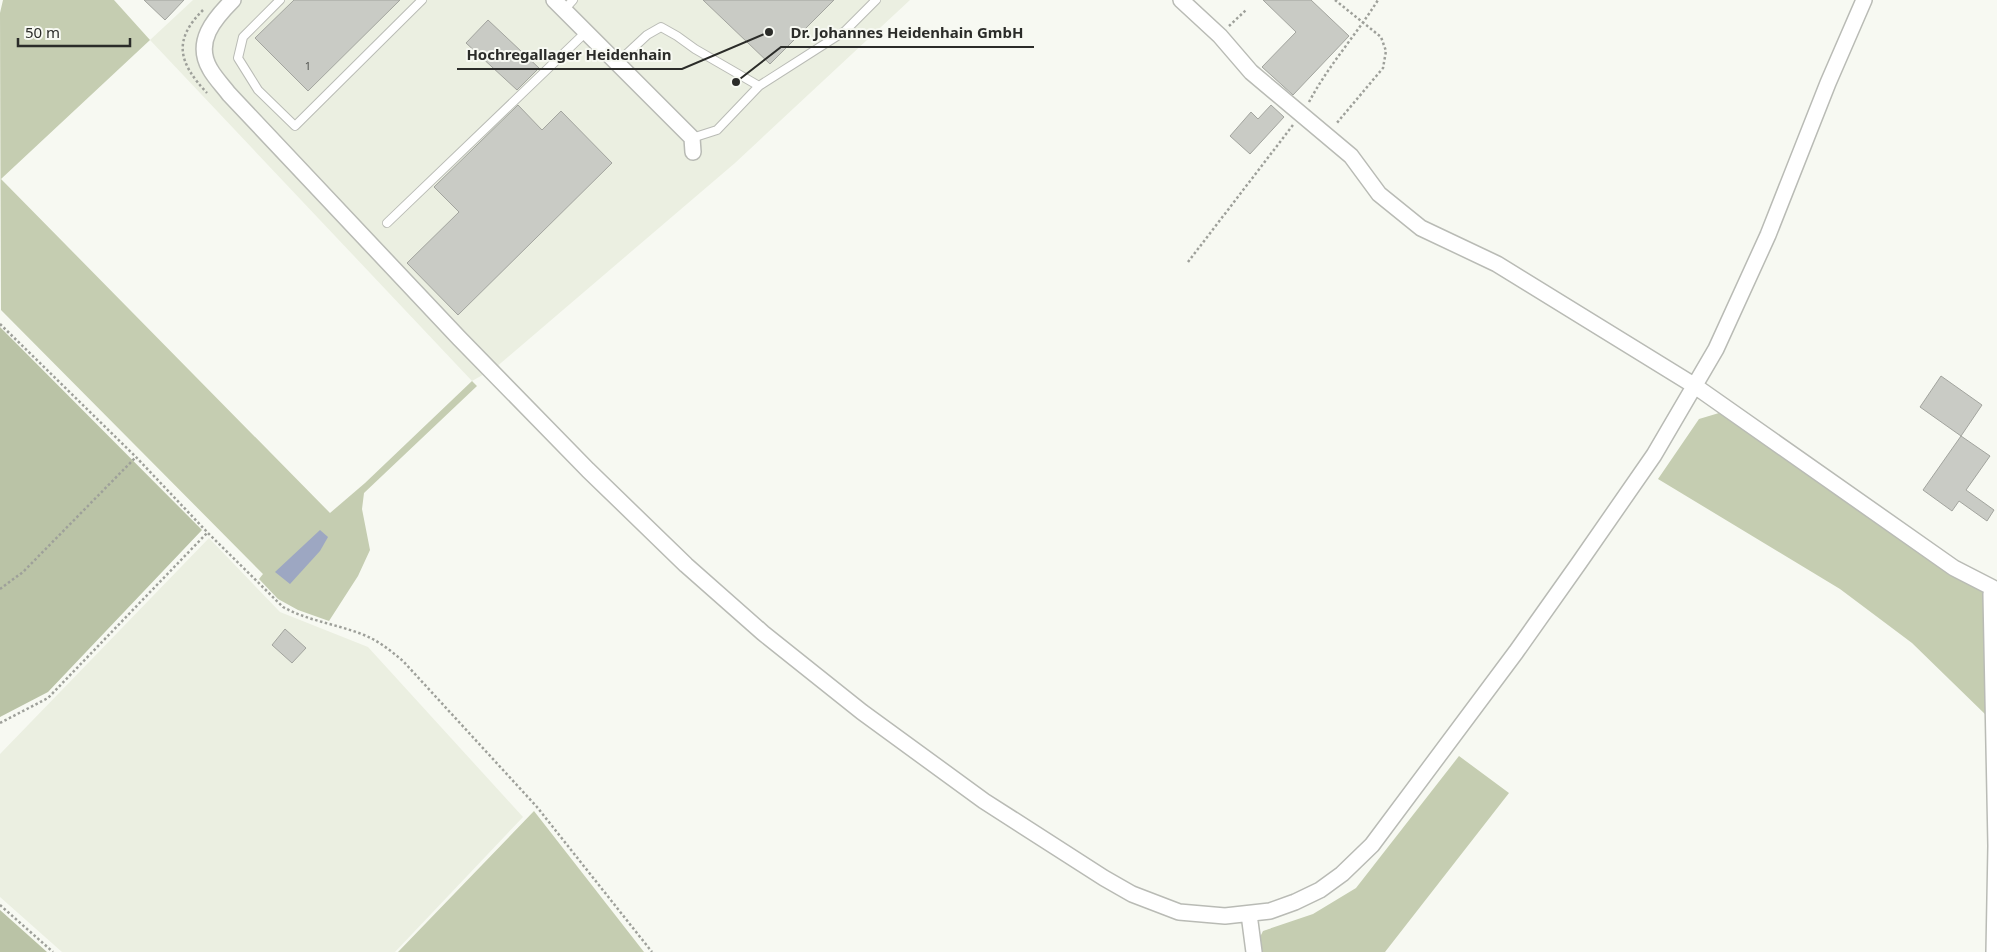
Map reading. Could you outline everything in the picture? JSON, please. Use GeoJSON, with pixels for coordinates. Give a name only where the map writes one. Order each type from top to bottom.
{"type":"FeatureCollection","features":[{"type":"Feature","properties":{"kind":"street"},"geometry":{"type":"LineString","coordinates":[[233,0],[209,29],[204,42],[205,57],[210,69],[229,94],[459,338],[588,470],[686,565],[764,633],[862,712],[984,801],[1132,894],[1179,912],[1225,916],[1270,911],[1320,890],[1342,874],[1372,845],[1579,564],[1654,455],[1716,349],[1768,235],[1828,83],[1864,0]]}},
{"type":"Feature","properties":{"kind":"street"},"geometry":{"type":"LineString","coordinates":[[1181,0],[1220,36],[1251,72],[1351,156],[1379,194],[1421,228],[1497,264],[1695,386],[1954,568],[1995,583],[1991,594],[1996,855],[1994,952]]}},
{"type":"Feature","properties":{"kind":"street"},"geometry":{"type":"LineString","coordinates":[[564,3],[586,32],[692,145]]}},
{"type":"Feature","properties":{"kind":"street"},"geometry":{"type":"LineString","coordinates":[[1249,914],[1254,952]]}},
{"type":"Feature","properties":{"kind":"lane"},"geometry":{"type":"LineString","coordinates":[[280,0],[243,37],[238,58],[258,90],[295,126],[422,0]]}},
{"type":"Feature","properties":{"kind":"lane"},"geometry":{"type":"LineString","coordinates":[[692,145],[717,130],[759,86],[845,31],[876,0]]}},
{"type":"Feature","properties":{"kind":"lane"},"geometry":{"type":"LineString","coordinates":[[617,63],[647,35],[661,27],[677,36],[695,50],[759,86]]}},
{"type":"Feature","properties":{"kind":"lane"},"geometry":{"type":"LineString","coordinates":[[388,223],[586,32]]}},
{"type":"Feature","properties":{"kind":"path"},"geometry":{"type":"LineString","coordinates":[[1327,134],[1383,68],[1386,51],[1381,37],[1334,0]]}},
{"type":"Feature","properties":{"kind":"path"},"geometry":{"type":"LineString","coordinates":[[1188,262],[1302,113],[1317,86],[1378,0]]}},
{"type":"Feature","properties":{"kind":"path"},"geometry":{"type":"LineString","coordinates":[[1220,36],[1246,10]]}},
{"type":"Feature","properties":{"kind":"path"},"geometry":{"type":"LineString","coordinates":[[0,324],[136,457],[208,533],[283,606],[295,614],[364,635],[388,648],[403,661],[537,807],[652,952]]}},
{"type":"Feature","properties":{"kind":"path"},"geometry":{"type":"LineString","coordinates":[[0,589],[23,572],[136,457]]}},
{"type":"Feature","properties":{"kind":"path"},"geometry":{"type":"LineString","coordinates":[[0,723],[48,698],[208,533]]}},
{"type":"Feature","properties":{"kind":"path"},"geometry":{"type":"LineString","coordinates":[[0,905],[53,952]]}},
{"type":"Feature","properties":{"kind":"shaded area"},"geometry":{"type":"Polygon","coordinates":[[[193,0],[910,0],[735,163],[495,368],[472,381],[150,40],[193,0]]]}},
{"type":"Feature","properties":{"kind":"shaded area"},"geometry":{"type":"Polygon","coordinates":[[[209,538],[280,612],[368,647],[523,817],[395,952],[62,952],[0,897],[0,754],[209,538]]]}},
{"type":"Feature","properties":{"kind":"green space"},"geometry":{"type":"Polygon","coordinates":[[[3,0],[114,0],[150,40],[1,179],[330,513],[365,483],[472,381],[477,386],[364,493],[362,509],[370,550],[358,576],[329,621],[298,610],[278,599],[259,579],[263,574],[1,310],[0,13],[3,0]]]}},
{"type":"Feature","properties":{"kind":"green space"},"geometry":{"type":"Polygon","coordinates":[[[0,327],[202,530],[48,692],[0,717],[0,327]]]}},
{"type":"Feature","properties":{"kind":"green space"},"geometry":{"type":"Polygon","coordinates":[[[1719,413],[1983,592],[1988,717],[1912,643],[1840,589],[1658,479],[1699,419],[1719,413]]]}},
{"type":"Feature","properties":{"kind":"green space"},"geometry":{"type":"Polygon","coordinates":[[[1459,756],[1509,793],[1385,952],[1260,952],[1260,937],[1263,931],[1313,914],[1356,888],[1459,756]]]}},
{"type":"Feature","properties":{"kind":"green space"},"geometry":{"type":"Polygon","coordinates":[[[534,811],[644,952],[398,952],[534,811]]]}},
{"type":"Feature","properties":{"kind":"green space"},"geometry":{"type":"Polygon","coordinates":[[[0,910],[47,952],[0,952],[0,910]]]}},
{"type":"Feature","properties":{"kind":"water"},"geometry":{"type":"Polygon","coordinates":[[[320,530],[328,537],[320,551],[290,584],[275,572],[320,530]]]}},
{"type":"Feature","properties":{"kind":"building"},"geometry":{"type":"Polygon","coordinates":[[[144,0],[184,0],[165,20],[144,0]]]}},
{"type":"Feature","properties":{"kind":"building"},"geometry":{"type":"Polygon","coordinates":[[[294,0],[400,0],[308,91],[255,38],[294,0]]]}},
{"type":"Feature","properties":{"kind":"building"},"geometry":{"type":"Polygon","coordinates":[[[703,0],[834,0],[770,64],[703,0]]]}},
{"type":"Feature","properties":{"kind":"building"},"geometry":{"type":"Polygon","coordinates":[[[1263,0],[1311,0],[1349,36],[1293,95],[1262,67],[1296,32],[1263,0]]]}},
{"type":"Feature","properties":{"kind":"building"},"geometry":{"type":"Polygon","coordinates":[[[488,20],[539,68],[517,90],[466,43],[488,20]]]}},
{"type":"Feature","properties":{"kind":"building"},"geometry":{"type":"Polygon","coordinates":[[[518,105],[542,130],[561,111],[612,163],[458,315],[407,263],[459,212],[434,187],[518,105]]]}},
{"type":"Feature","properties":{"kind":"building"},"geometry":{"type":"Polygon","coordinates":[[[1271,105],[1284,117],[1250,154],[1230,136],[1251,112],[1258,119],[1271,105]]]}},
{"type":"Feature","properties":{"kind":"building"},"geometry":{"type":"Polygon","coordinates":[[[1941,376],[1982,405],[1961,436],[1920,407],[1941,376]]]}},
{"type":"Feature","properties":{"kind":"building"},"geometry":{"type":"Polygon","coordinates":[[[1961,436],[1990,456],[1966,490],[1994,510],[1987,521],[1959,501],[1952,511],[1923,490],[1961,436]]]}},
{"type":"Feature","properties":{"kind":"building"},"geometry":{"type":"Polygon","coordinates":[[[285,629],[306,648],[292,663],[272,645],[285,629]]]}},
{"type":"Feature","properties":{"kind":"place","name":"Hochregallager Heidenhain"},"geometry":{"type":"Point","coordinates":[769,32]}},
{"type":"Feature","properties":{"kind":"place","name":"Dr. Johannes Heidenhain GmbH"},"geometry":{"type":"Point","coordinates":[736,82]}}]}
